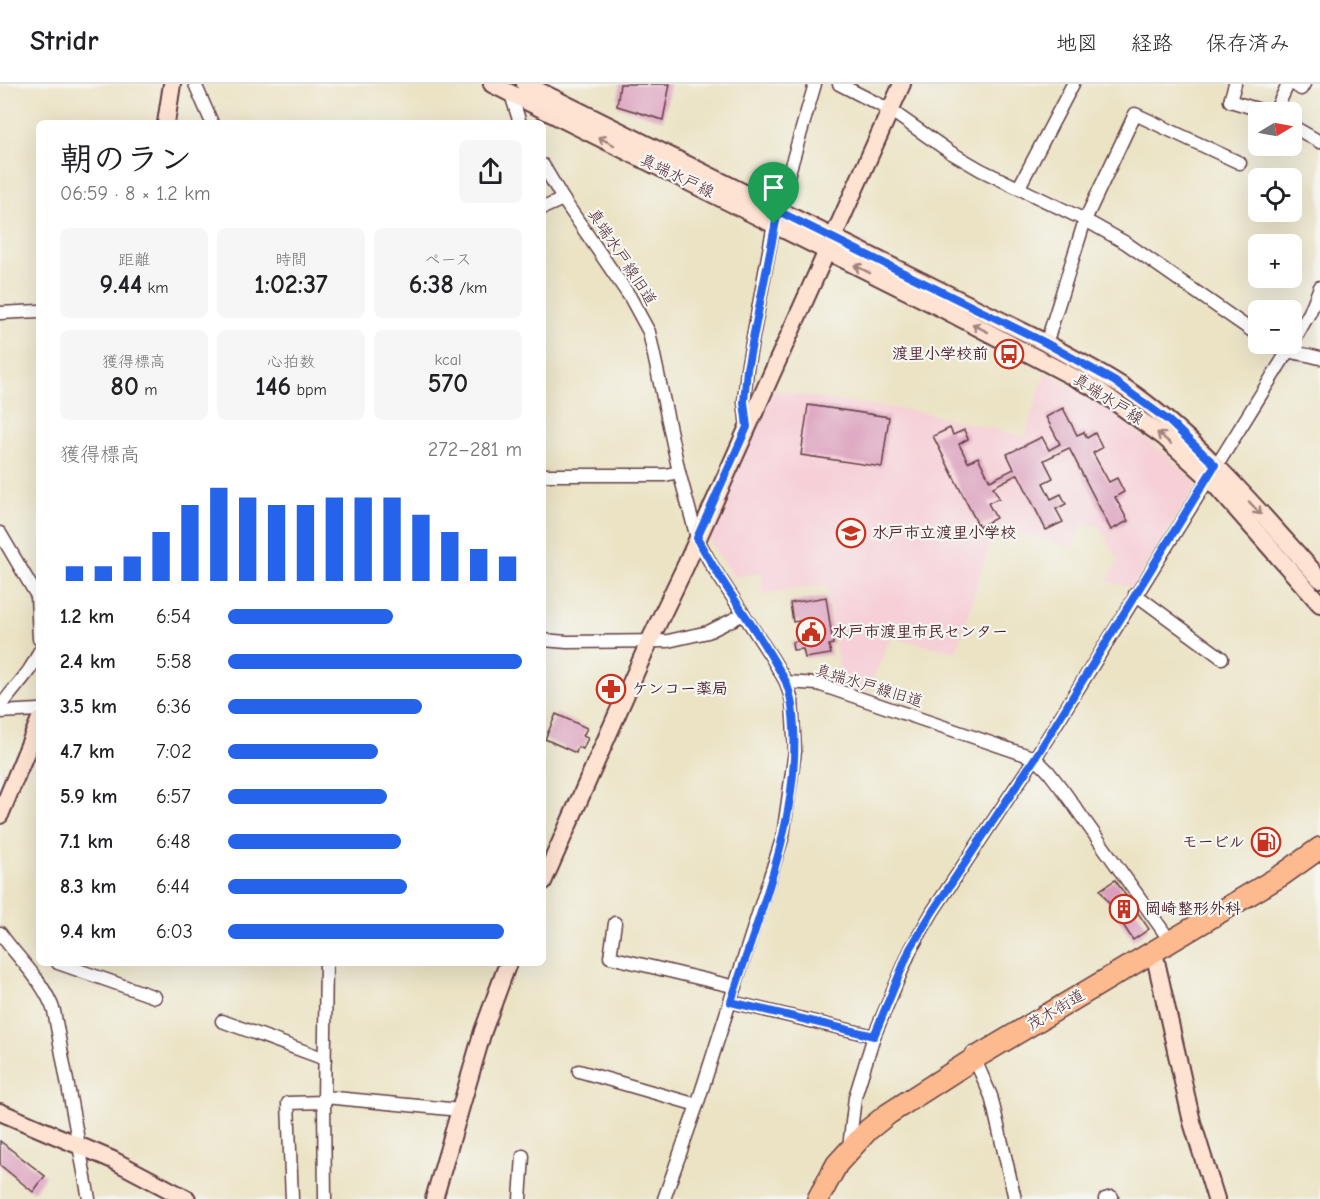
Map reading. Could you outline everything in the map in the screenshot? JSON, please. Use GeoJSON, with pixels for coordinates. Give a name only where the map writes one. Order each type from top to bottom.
{"type":"FeatureCollection","features":[{"type":"Feature","properties":{"kind":"highway","name":"茂木街道"},"geometry":{"type":"LineString","coordinates":[[818,1199],[837,1164],[849,1149],[888,1114],[973,1054],[1162,947],[1282,875],[1320,848]]}},
{"type":"Feature","properties":{"kind":"street"},"geometry":{"type":"LineString","coordinates":[[195,84],[211,120]]}},
{"type":"Feature","properties":{"kind":"street","name":"真端水戸線"},"geometry":{"type":"LineString","coordinates":[[492,84],[515,87],[830,245],[1098,390],[1211,471],[1320,579]]}},
{"type":"Feature","properties":{"kind":"street"},"geometry":{"type":"LineString","coordinates":[[747,427],[744,402],[747,369],[776,218],[815,84]]}},
{"type":"Feature","properties":{"kind":"street"},"geometry":{"type":"LineString","coordinates":[[839,84],[890,110],[950,152],[981,170],[1085,220],[1161,266],[1248,328]]}},
{"type":"Feature","properties":{"kind":"street"},"geometry":{"type":"LineString","coordinates":[[546,875],[902,84]]}},
{"type":"Feature","properties":{"kind":"street"},"geometry":{"type":"LineString","coordinates":[[1019,187],[1073,84]]}},
{"type":"Feature","properties":{"kind":"street"},"geometry":{"type":"LineString","coordinates":[[1235,84],[1230,101],[1248,106]]}},
{"type":"Feature","properties":{"kind":"street"},"geometry":{"type":"LineString","coordinates":[[1280,102],[1288,84]]}},
{"type":"Feature","properties":{"kind":"street"},"geometry":{"type":"LineString","coordinates":[[1294,84],[1301,89],[1304,84]]}},
{"type":"Feature","properties":{"kind":"street"},"geometry":{"type":"LineString","coordinates":[[167,120],[175,85]]}},
{"type":"Feature","properties":{"kind":"street"},"geometry":{"type":"LineString","coordinates":[[515,87],[520,120]]}},
{"type":"Feature","properties":{"kind":"street"},"geometry":{"type":"LineString","coordinates":[[1046,344],[1085,220],[1135,114],[1240,163]]}},
{"type":"Feature","properties":{"kind":"street"},"geometry":{"type":"LineString","coordinates":[[1302,132],[1320,142]]}},
{"type":"Feature","properties":{"kind":"street","name":"真端水戸線旧道"},"geometry":{"type":"LineString","coordinates":[[546,170],[563,199],[618,278],[649,332],[679,472],[697,538],[786,682],[818,684],[1035,758],[1065,793],[1162,947]]}},
{"type":"Feature","properties":{"kind":"street"},"geometry":{"type":"LineString","coordinates":[[546,207],[563,199]]}},
{"type":"Feature","properties":{"kind":"street","name":"真端水戸線"},"geometry":{"type":"LineString","coordinates":[[830,245],[1046,344],[1114,381],[1141,399],[1169,421],[1320,604]]}},
{"type":"Feature","properties":{"kind":"street"},"geometry":{"type":"LineString","coordinates":[[1302,326],[1320,287]]}},
{"type":"Feature","properties":{"kind":"street"},"geometry":{"type":"LineString","coordinates":[[0,314],[36,311]]}},
{"type":"Feature","properties":{"kind":"street"},"geometry":{"type":"LineString","coordinates":[[1302,353],[1320,358]]}},
{"type":"Feature","properties":{"kind":"street"},"geometry":{"type":"LineString","coordinates":[[849,1149],[855,1096],[874,1036],[910,949],[1035,758],[1211,471],[1286,354]]}},
{"type":"Feature","properties":{"kind":"street"},"geometry":{"type":"LineString","coordinates":[[546,475],[665,475],[679,472]]}},
{"type":"Feature","properties":{"kind":"street"},"geometry":{"type":"LineString","coordinates":[[0,533],[36,594]]}},
{"type":"Feature","properties":{"kind":"street"},"geometry":{"type":"LineString","coordinates":[[1136,594],[1222,658]]}},
{"type":"Feature","properties":{"kind":"street"},"geometry":{"type":"LineString","coordinates":[[546,640],[668,641],[708,632],[744,614]]}},
{"type":"Feature","properties":{"kind":"street"},"geometry":{"type":"LineString","coordinates":[[36,660],[12,689],[0,710],[36,710]]}},
{"type":"Feature","properties":{"kind":"street"},"geometry":{"type":"LineString","coordinates":[[664,1199],[736,987],[783,836],[791,793],[795,751],[792,701],[786,682]]}},
{"type":"Feature","properties":{"kind":"street"},"geometry":{"type":"LineString","coordinates":[[0,815],[36,728]]}},
{"type":"Feature","properties":{"kind":"street"},"geometry":{"type":"LineString","coordinates":[[615,923],[610,957],[736,987]]}},
{"type":"Feature","properties":{"kind":"street"},"geometry":{"type":"LineString","coordinates":[[0,933],[16,955],[35,965],[54,1011],[89,1199]]}},
{"type":"Feature","properties":{"kind":"street"},"geometry":{"type":"LineString","coordinates":[[1162,947],[1192,1122],[1216,1199]]}},
{"type":"Feature","properties":{"kind":"street"},"geometry":{"type":"LineString","coordinates":[[66,966],[155,998]]}},
{"type":"Feature","properties":{"kind":"street"},"geometry":{"type":"LineString","coordinates":[[326,966],[326,1199]]}},
{"type":"Feature","properties":{"kind":"street"},"geometry":{"type":"LineString","coordinates":[[434,1199],[483,1031],[507,966]]}},
{"type":"Feature","properties":{"kind":"street"},"geometry":{"type":"LineString","coordinates":[[731,1002],[874,1036]]}},
{"type":"Feature","properties":{"kind":"street"},"geometry":{"type":"LineString","coordinates":[[222,1021],[325,1059]]}},
{"type":"Feature","properties":{"kind":"street"},"geometry":{"type":"LineString","coordinates":[[973,1054],[991,1096],[1015,1199]]}},
{"type":"Feature","properties":{"kind":"street"},"geometry":{"type":"LineString","coordinates":[[579,1071],[697,1105]]}},
{"type":"Feature","properties":{"kind":"street"},"geometry":{"type":"LineString","coordinates":[[292,1199],[288,1103],[325,1100],[460,1110]]}},
{"type":"Feature","properties":{"kind":"street"},"geometry":{"type":"LineString","coordinates":[[0,1112],[113,1160],[188,1199]]}},
{"type":"Feature","properties":{"kind":"street"},"geometry":{"type":"LineString","coordinates":[[520,1199],[523,1156]]}},
{"type":"Feature","properties":{"kind":"shaded area","name":"水戸市立渡里小学校"},"geometry":{"type":"Polygon","coordinates":[[[1045,372],[1098,399],[1171,459],[1197,484],[1132,588],[1107,581],[1119,561],[1098,525],[1082,525],[1073,548],[995,528],[956,652],[891,637],[867,692],[841,683],[826,585],[762,594],[762,573],[733,577],[708,538],[710,523],[772,390],[835,401],[917,411],[1025,437],[1045,372]]]}},
{"type":"Feature","properties":{"kind":"building"},"geometry":{"type":"Polygon","coordinates":[[[620,84],[670,84],[663,120],[617,106],[620,84]]]}},
{"type":"Feature","properties":{"kind":"building"},"geometry":{"type":"Polygon","coordinates":[[[808,405],[889,417],[882,467],[801,455],[808,405]]]}},
{"type":"Feature","properties":{"kind":"building"},"geometry":{"type":"Polygon","coordinates":[[[1063,408],[1077,435],[1084,432],[1087,438],[1095,433],[1102,448],[1093,453],[1109,482],[1117,478],[1124,492],[1115,497],[1128,521],[1111,530],[1069,448],[1044,460],[1053,478],[1043,483],[1051,499],[1061,494],[1066,504],[1056,509],[1063,522],[1046,530],[1018,474],[993,487],[999,498],[988,503],[996,518],[979,527],[933,436],[950,428],[953,435],[964,430],[968,439],[959,444],[968,462],[978,457],[990,481],[1014,469],[1007,454],[1042,437],[1049,450],[1060,444],[1046,417],[1063,408]]]}},
{"type":"Feature","properties":{"kind":"building"},"geometry":{"type":"Polygon","coordinates":[[[826,597],[833,644],[829,645],[831,654],[805,658],[803,649],[793,650],[792,642],[802,640],[799,621],[793,622],[790,603],[826,597]]]}},
{"type":"Feature","properties":{"kind":"building"},"geometry":{"type":"Polygon","coordinates":[[[556,714],[587,728],[583,736],[588,738],[583,749],[578,747],[576,753],[546,739],[556,714]]]}},
{"type":"Feature","properties":{"kind":"building","name":"岡崎整形外科"},"geometry":{"type":"Polygon","coordinates":[[[1115,880],[1149,929],[1133,940],[1100,890],[1115,880]]]}},
{"type":"Feature","properties":{"kind":"building"},"geometry":{"type":"Polygon","coordinates":[[[0,1141],[45,1176],[33,1192],[0,1165],[0,1141]]]}},
{"type":"Feature","properties":{"kind":"place","name":"渡里小学校前"},"geometry":{"type":"Point","coordinates":[1009,354]}},
{"type":"Feature","properties":{"kind":"place","name":"水戸市立渡里小学校"},"geometry":{"type":"Point","coordinates":[851,533]}},
{"type":"Feature","properties":{"kind":"place","name":"水戸市渡里市民センター"},"geometry":{"type":"Point","coordinates":[811,632]}},
{"type":"Feature","properties":{"kind":"place","name":"ケンコー薬局"},"geometry":{"type":"Point","coordinates":[611,689]}},
{"type":"Feature","properties":{"kind":"place","name":"モービル"},"geometry":{"type":"Point","coordinates":[1266,842]}},
{"type":"Feature","properties":{"kind":"place","name":"岡崎整形外科"},"geometry":{"type":"Point","coordinates":[1124,909]}},
{"type":"Feature","properties":{"kind":"route"},"geometry":{"type":"LineString","coordinates":[[778,211],[1074,358],[1141,399],[1169,421],[1215,465],[1035,758],[910,949],[874,1036],[731,1002],[783,836],[791,793],[795,751],[794,721],[792,701],[786,682],[697,538],[747,427],[744,402],[747,369],[774,224],[778,211]]}}]}
